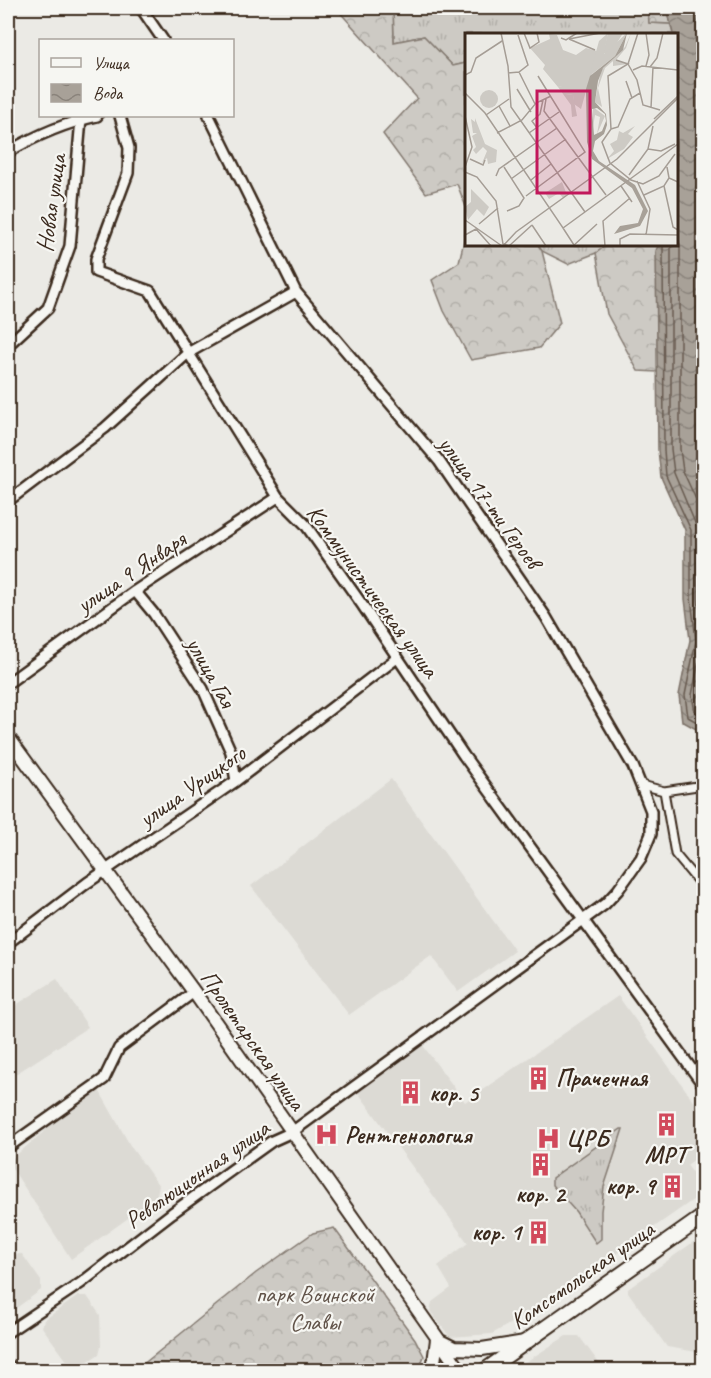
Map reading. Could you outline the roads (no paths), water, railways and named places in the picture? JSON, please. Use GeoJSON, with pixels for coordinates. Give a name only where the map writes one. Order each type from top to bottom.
{"type":"FeatureCollection","features":[{"type":"Feature","properties":{"kind":"main road","name":"Пролетарская улица"},"geometry":{"type":"LineString","coordinates":[[8,737],[194,992],[460,1371]]}},
{"type":"Feature","properties":{"kind":"main road","name":"Комсомольская улица"},"geometry":{"type":"LineString","coordinates":[[486,1371],[704,1216]]}},
{"type":"Feature","properties":{"kind":"main road"},"geometry":{"type":"LineString","coordinates":[[433,1371],[437,1340],[454,1348],[490,1349],[525,1342]]}},
{"type":"Feature","properties":{"kind":"main road"},"geometry":{"type":"LineString","coordinates":[[8,1366],[11,1371]]}},
{"type":"Feature","properties":{"kind":"street"},"geometry":{"type":"LineString","coordinates":[[141,8],[162,39]]}},
{"type":"Feature","properties":{"kind":"street"},"geometry":{"type":"LineString","coordinates":[[8,152],[30,139],[91,117]]}},
{"type":"Feature","properties":{"kind":"street","name":"Коммунистическая улица"},"geometry":{"type":"LineString","coordinates":[[120,117],[129,148],[128,173],[96,259],[96,272],[150,291],[278,497],[305,524],[464,756],[704,1086]]}},
{"type":"Feature","properties":{"kind":"street","name":"улица 17-ти Героев"},"geometry":{"type":"LineString","coordinates":[[210,117],[297,292],[439,461],[518,575],[593,696],[642,785],[651,811],[651,834],[641,858],[618,890],[605,904],[584,920]]}},
{"type":"Feature","properties":{"kind":"street","name":"Новая улица"},"geometry":{"type":"LineString","coordinates":[[8,345],[48,308],[70,246],[81,119]]}},
{"type":"Feature","properties":{"kind":"street"},"geometry":{"type":"LineString","coordinates":[[8,501],[105,428],[188,352],[297,292]]}},
{"type":"Feature","properties":{"kind":"street","name":"улица 9 Января"},"geometry":{"type":"LineString","coordinates":[[8,683],[135,591],[278,497]]}},
{"type":"Feature","properties":{"kind":"street","name":"улица Гая"},"geometry":{"type":"LineString","coordinates":[[135,591],[154,614],[203,689],[231,752],[236,781]]}},
{"type":"Feature","properties":{"kind":"street","name":"улица Урицкого"},"geometry":{"type":"LineString","coordinates":[[8,943],[106,871],[236,781],[398,658]]}},
{"type":"Feature","properties":{"kind":"street"},"geometry":{"type":"LineString","coordinates":[[642,785],[664,791],[704,785]]}},
{"type":"Feature","properties":{"kind":"street"},"geometry":{"type":"LineString","coordinates":[[664,791],[675,854],[704,889]]}},
{"type":"Feature","properties":{"kind":"street","name":"Революционная улица"},"geometry":{"type":"LineString","coordinates":[[8,1332],[81,1283],[172,1213],[272,1142],[292,1132],[584,920]]}},
{"type":"Feature","properties":{"kind":"street"},"geometry":{"type":"LineString","coordinates":[[8,1148],[104,1079],[119,1048],[194,992]]}},
{"type":"Feature","properties":{"kind":"water"},"geometry":{"type":"Polygon","coordinates":[[[667,8],[703,8],[703,733],[682,721],[679,695],[690,640],[685,599],[685,530],[661,477],[658,450],[656,251],[658,246],[678,246],[678,33],[673,33],[667,8]]]}},
{"type":"Feature","properties":{"kind":"place","name":"Прачечная"},"geometry":{"type":"Point","coordinates":[538,1078]}},
{"type":"Feature","properties":{"kind":"place","name":"кор. 5"},"geometry":{"type":"Point","coordinates":[411,1093]}},
{"type":"Feature","properties":{"kind":"place","name":"МРТ"},"geometry":{"type":"Point","coordinates":[666,1125]}},
{"type":"Feature","properties":{"kind":"place","name":"Рентгенология"},"geometry":{"type":"Point","coordinates":[327,1135]}},
{"type":"Feature","properties":{"kind":"place","name":"ЦРБ"},"geometry":{"type":"Point","coordinates":[548,1138]}},
{"type":"Feature","properties":{"kind":"place","name":"кор. 2"},"geometry":{"type":"Point","coordinates":[540,1164]}},
{"type":"Feature","properties":{"kind":"place","name":"кор. 9"},"geometry":{"type":"Point","coordinates":[673,1186]}},
{"type":"Feature","properties":{"kind":"place","name":"кор. 1"},"geometry":{"type":"Point","coordinates":[539,1232]}},
{"type":"Feature","properties":{"kind":"park label","name":"парк Воинской Славы"},"geometry":{"type":"Point","coordinates":[315,1308]}}]}
